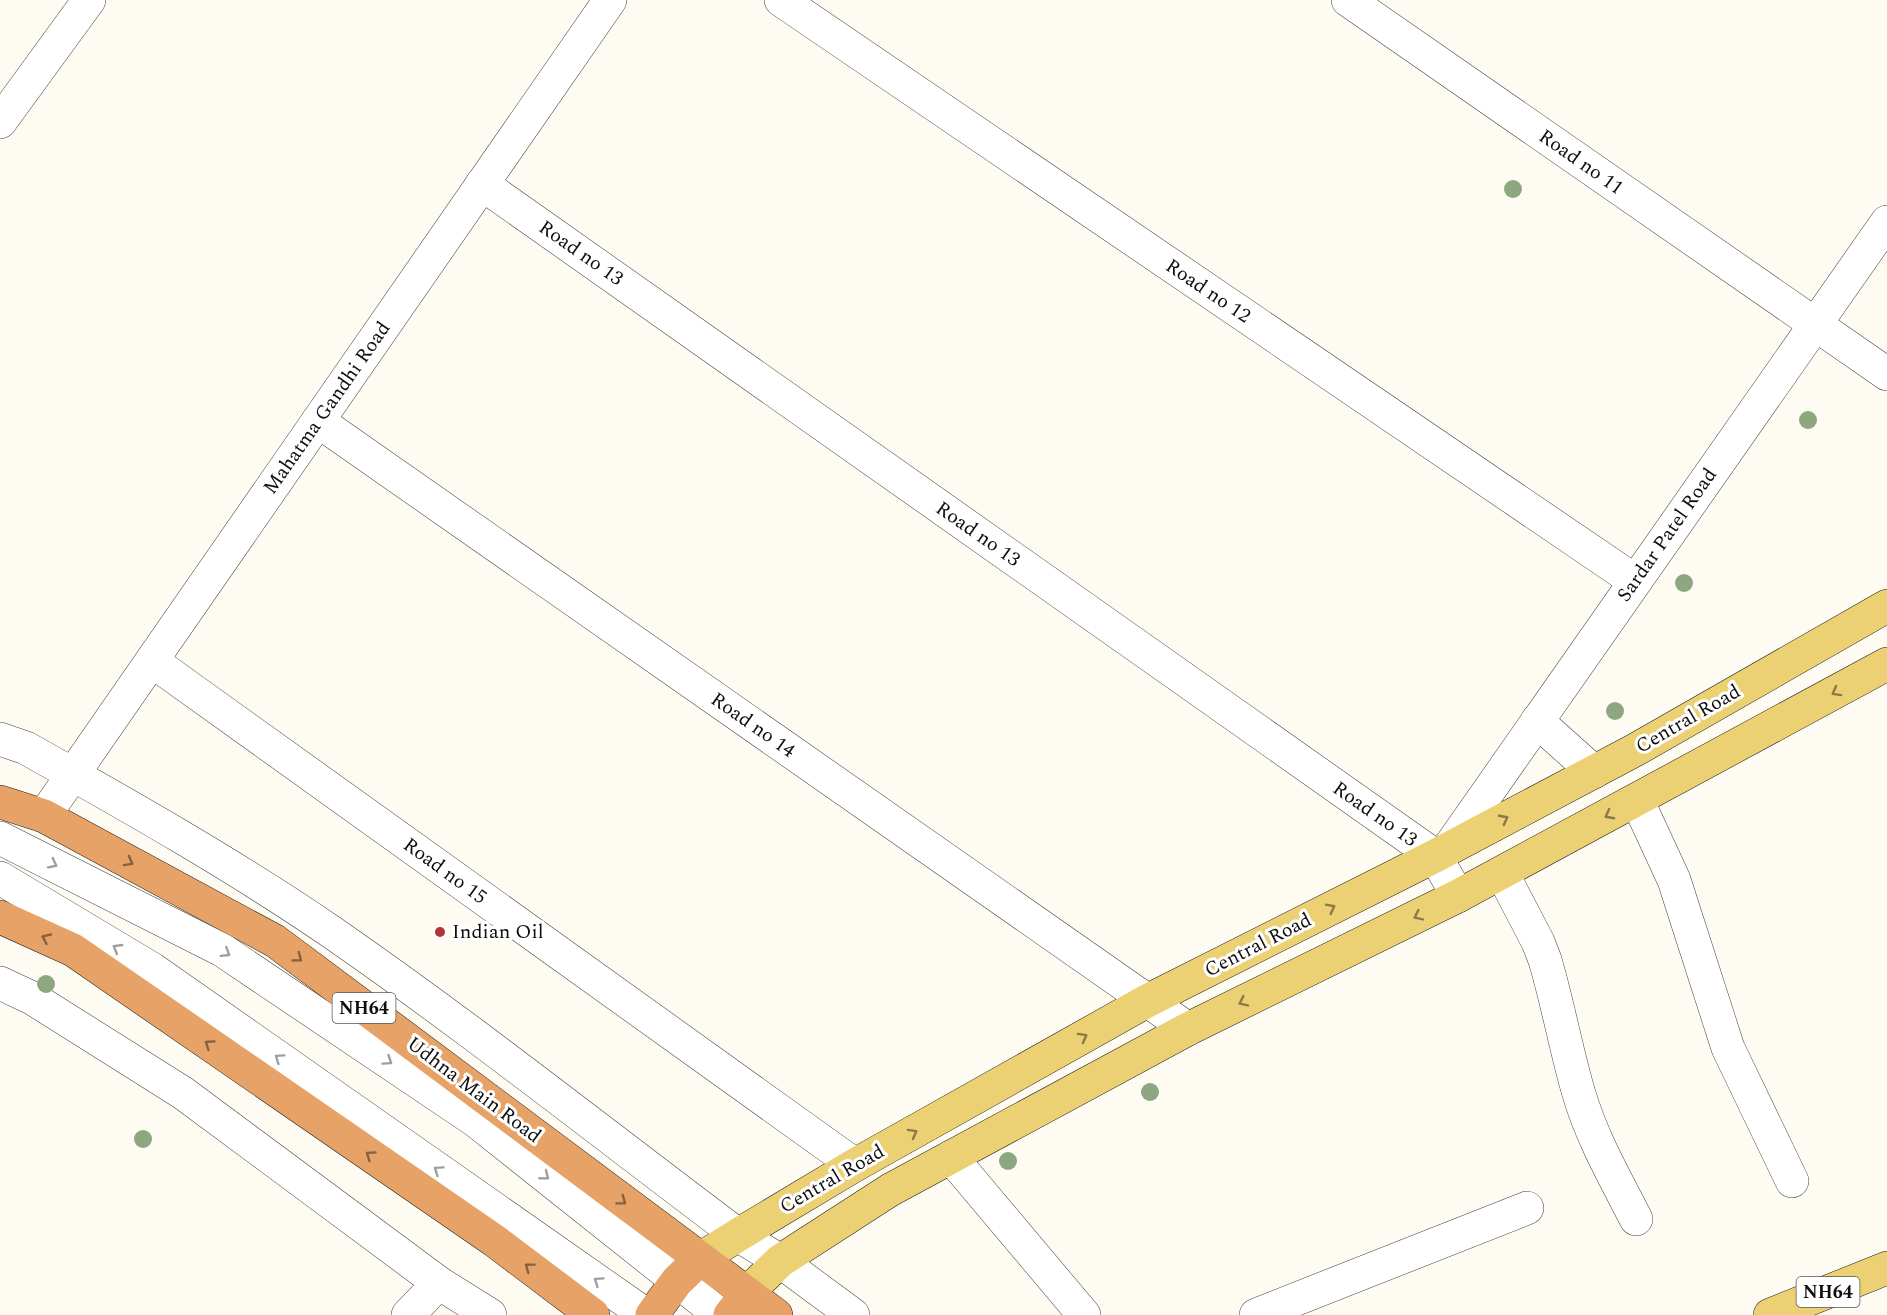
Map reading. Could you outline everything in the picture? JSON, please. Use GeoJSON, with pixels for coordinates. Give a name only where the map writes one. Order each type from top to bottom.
{"type":"FeatureCollection","features":[{"type":"Feature","properties":{"kind":"highway","name":"Udhna Main Road"},"geometry":{"type":"LineString","coordinates":[[0,802],[44,816],[275,941],[700,1259],[739,1304],[776,1315]]}},
{"type":"Feature","properties":{"kind":"highway"},"geometry":{"type":"LineString","coordinates":[[0,917],[73,950],[485,1234],[593,1315]]}},
{"type":"Feature","properties":{"kind":"highway","name":"Central Road"},"geometry":{"type":"LineString","coordinates":[[652,1315],[677,1281],[700,1259]]}},
{"type":"Feature","properties":{"kind":"main road","name":"Central Road"},"geometry":{"type":"LineString","coordinates":[[700,1259],[855,1165],[1147,1001],[1594,772],[1887,606]]}},
{"type":"Feature","properties":{"kind":"main road","name":"Central Road"},"geometry":{"type":"LineString","coordinates":[[739,1304],[780,1261],[890,1190],[1188,1029],[1502,873],[1887,664]]}},
{"type":"Feature","properties":{"kind":"main road","name":"NH64"},"geometry":{"type":"LineString","coordinates":[[1770,1315],[1887,1268]]}},
{"type":"Feature","properties":{"kind":"street"},"geometry":{"type":"LineString","coordinates":[[0,122],[89,0]]}},
{"type":"Feature","properties":{"kind":"street","name":"Mahatma Gandhi Road"},"geometry":{"type":"LineString","coordinates":[[44,816],[610,0]]}},
{"type":"Feature","properties":{"kind":"street","name":"Road no 12"},"geometry":{"type":"LineString","coordinates":[[781,0],[1635,581]]}},
{"type":"Feature","properties":{"kind":"street","name":"Road no 11"},"geometry":{"type":"LineString","coordinates":[[1348,0],[1887,374]]}},
{"type":"Feature","properties":{"kind":"street","name":"Road no 13"},"geometry":{"type":"LineString","coordinates":[[482,184],[1441,852],[1458,896]]}},
{"type":"Feature","properties":{"kind":"street","name":"Sardar Patel Road"},"geometry":{"type":"LineString","coordinates":[[1441,852],[1537,721],[1887,222]]}},
{"type":"Feature","properties":{"kind":"street","name":"Road no 14"},"geometry":{"type":"LineString","coordinates":[[318,421],[1188,1029]]}},
{"type":"Feature","properties":{"kind":"street","name":"Road no 15"},"geometry":{"type":"LineString","coordinates":[[152,661],[855,1165]]}},
{"type":"Feature","properties":{"kind":"street"},"geometry":{"type":"LineString","coordinates":[[1537,721],[1594,772]]}},
{"type":"Feature","properties":{"kind":"street"},"geometry":{"type":"LineString","coordinates":[[0,739],[26,748],[204,849],[329,931],[738,1234],[780,1261],[853,1315]]}},
{"type":"Feature","properties":{"kind":"street"},"geometry":{"type":"LineString","coordinates":[[1637,800],[1674,880],[1728,1048],[1792,1181]]}},
{"type":"Feature","properties":{"kind":"street"},"geometry":{"type":"LineString","coordinates":[[0,838],[222,950],[476,1121],[720,1315]]}},
{"type":"Feature","properties":{"kind":"street"},"geometry":{"type":"LineString","coordinates":[[1502,873],[1545,960],[1579,1095],[1590,1125],[1636,1219]]}},
{"type":"Feature","properties":{"kind":"street"},"geometry":{"type":"LineString","coordinates":[[0,878],[152,969],[646,1315]]}},
{"type":"Feature","properties":{"kind":"street"},"geometry":{"type":"LineString","coordinates":[[0,983],[32,998],[183,1093],[439,1283],[490,1315]]}},
{"type":"Feature","properties":{"kind":"street"},"geometry":{"type":"LineString","coordinates":[[951,1157],[1084,1315]]}},
{"type":"Feature","properties":{"kind":"street"},"geometry":{"type":"LineString","coordinates":[[1256,1315],[1527,1208]]}},
{"type":"Feature","properties":{"kind":"street"},"geometry":{"type":"LineString","coordinates":[[408,1315],[439,1283]]}},
{"type":"Feature","properties":{"kind":"place","name":"Indian Oil"},"geometry":{"type":"Point","coordinates":[440,932]}}]}
